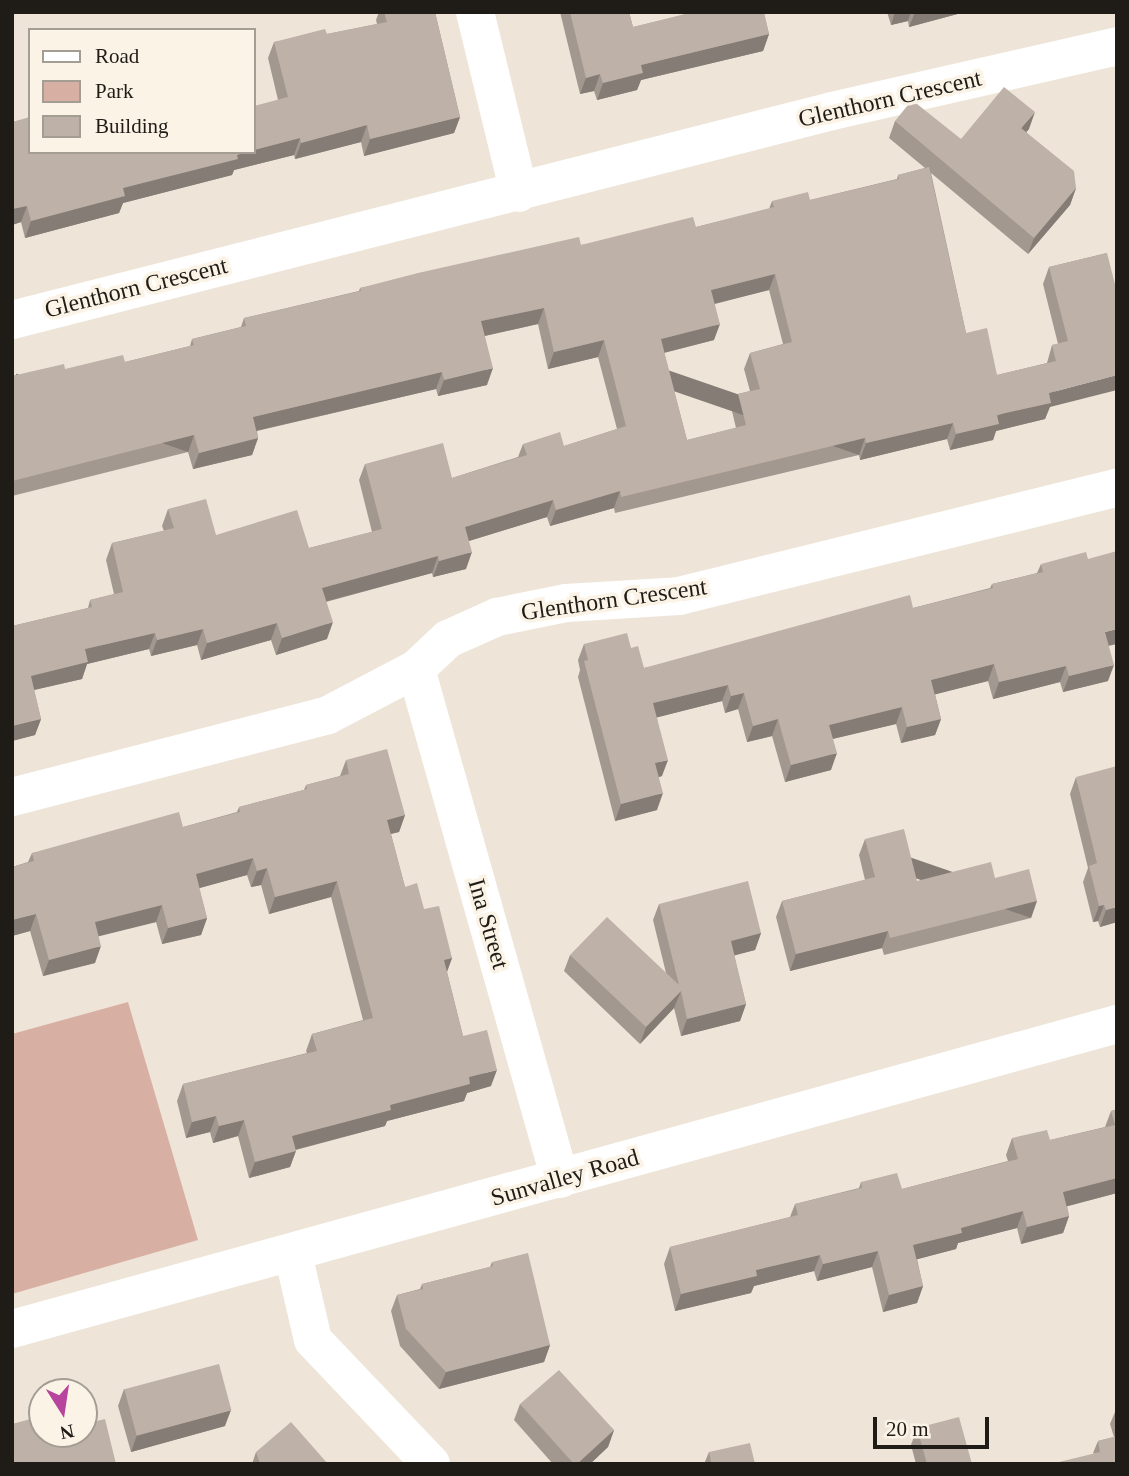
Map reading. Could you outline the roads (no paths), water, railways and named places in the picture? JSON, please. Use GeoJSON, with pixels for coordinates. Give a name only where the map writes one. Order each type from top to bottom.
{"type":"FeatureCollection","features":[{"type":"Feature","properties":{"kind":"street"},"geometry":{"type":"LineString","coordinates":[[475,12],[519,192]]}},
{"type":"Feature","properties":{"kind":"street","name":"Glenthorn Crescent"},"geometry":{"type":"LineString","coordinates":[[12,320],[832,111],[1117,46]]}},
{"type":"Feature","properties":{"kind":"street","name":"Glenthorn Crescent"},"geometry":{"type":"LineString","coordinates":[[12,797],[328,715],[416,669],[448,639],[497,617],[566,603],[679,596],[1117,488]]}},
{"type":"Feature","properties":{"kind":"street","name":"Ina Street"},"geometry":{"type":"LineString","coordinates":[[416,669],[560,1179]]}},
{"type":"Feature","properties":{"kind":"street","name":"Sunvalley Road"},"geometry":{"type":"LineString","coordinates":[[12,1329],[293,1254],[1117,1024]]}},
{"type":"Feature","properties":{"kind":"street"},"geometry":{"type":"LineString","coordinates":[[293,1254],[313,1340],[431,1464]]}}]}
